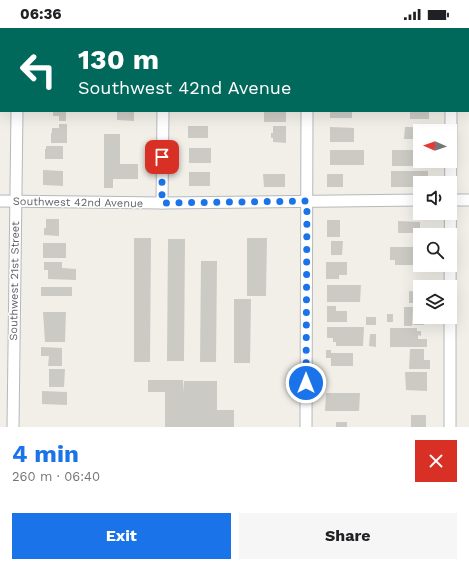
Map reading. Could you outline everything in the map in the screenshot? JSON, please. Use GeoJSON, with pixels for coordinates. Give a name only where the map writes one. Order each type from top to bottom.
{"type":"FeatureCollection","features":[{"type":"Feature","properties":{"kind":"street","name":"Southwest 21st Street"},"geometry":{"type":"LineString","coordinates":[[12,427],[17,112]]}},
{"type":"Feature","properties":{"kind":"street"},"geometry":{"type":"LineString","coordinates":[[162,203],[163,112]]}},
{"type":"Feature","properties":{"kind":"street"},"geometry":{"type":"LineString","coordinates":[[306,427],[307,112]]}},
{"type":"Feature","properties":{"kind":"street"},"geometry":{"type":"LineString","coordinates":[[451,176],[452,112]]}},
{"type":"Feature","properties":{"kind":"street","name":"Southwest 42nd Avenue"},"geometry":{"type":"LineString","coordinates":[[0,201],[162,203],[413,200]]}},
{"type":"Feature","properties":{"kind":"street"},"geometry":{"type":"LineString","coordinates":[[457,200],[469,200]]}},
{"type":"Feature","properties":{"kind":"street"},"geometry":{"type":"LineString","coordinates":[[450,220],[450,280]]}},
{"type":"Feature","properties":{"kind":"street"},"geometry":{"type":"LineString","coordinates":[[450,324],[450,427]]}},
{"type":"Feature","properties":{"kind":"building"},"geometry":{"type":"Polygon","coordinates":[[[53,112],[66,112],[66,121],[59,121],[59,116],[53,116],[53,112]]]}},
{"type":"Feature","properties":{"kind":"building"},"geometry":{"type":"Polygon","coordinates":[[[117,112],[134,112],[134,121],[117,120],[117,112]]]}},
{"type":"Feature","properties":{"kind":"building"},"geometry":{"type":"Polygon","coordinates":[[[264,112],[286,112],[286,122],[264,122],[264,112]]]}},
{"type":"Feature","properties":{"kind":"building"},"geometry":{"type":"Polygon","coordinates":[[[330,112],[352,112],[352,118],[330,118],[330,112]]]}},
{"type":"Feature","properties":{"kind":"building"},"geometry":{"type":"Polygon","coordinates":[[[410,112],[429,112],[429,119],[410,119],[410,112]]]}},
{"type":"Feature","properties":{"kind":"building"},"geometry":{"type":"Polygon","coordinates":[[[59,124],[67,124],[67,143],[51,143],[52,128],[59,128],[59,124]]]}},
{"type":"Feature","properties":{"kind":"building"},"geometry":{"type":"Polygon","coordinates":[[[188,126],[208,126],[208,138],[188,138],[188,126]]]}},
{"type":"Feature","properties":{"kind":"building"},"geometry":{"type":"Polygon","coordinates":[[[273,126],[286,126],[286,143],[273,142],[271,133],[273,133],[273,126]]]}},
{"type":"Feature","properties":{"kind":"building"},"geometry":{"type":"Polygon","coordinates":[[[330,127],[354,128],[354,142],[330,142],[330,127]]]}},
{"type":"Feature","properties":{"kind":"building"},"geometry":{"type":"Polygon","coordinates":[[[405,127],[413,127],[413,139],[404,139],[405,127]]]}},
{"type":"Feature","properties":{"kind":"building"},"geometry":{"type":"Polygon","coordinates":[[[104,134],[120,134],[120,164],[138,164],[138,179],[113,179],[113,188],[104,188],[104,134]]]}},
{"type":"Feature","properties":{"kind":"building"},"geometry":{"type":"Polygon","coordinates":[[[46,146],[63,146],[63,159],[45,159],[46,146]]]}},
{"type":"Feature","properties":{"kind":"building"},"geometry":{"type":"Polygon","coordinates":[[[189,148],[211,148],[211,163],[189,163],[189,148]]]}},
{"type":"Feature","properties":{"kind":"building"},"geometry":{"type":"Polygon","coordinates":[[[330,150],[364,150],[364,165],[330,165],[330,150]]]}},
{"type":"Feature","properties":{"kind":"building"},"geometry":{"type":"Polygon","coordinates":[[[392,150],[413,150],[413,166],[392,166],[392,150]]]}},
{"type":"Feature","properties":{"kind":"building"},"geometry":{"type":"Polygon","coordinates":[[[43,170],[63,171],[63,186],[43,185],[43,170]]]}},
{"type":"Feature","properties":{"kind":"building"},"geometry":{"type":"Polygon","coordinates":[[[391,171],[428,171],[428,176],[413,176],[413,187],[391,187],[391,171]]]}},
{"type":"Feature","properties":{"kind":"building"},"geometry":{"type":"Polygon","coordinates":[[[189,172],[210,172],[210,186],[189,186],[189,172]]]}},
{"type":"Feature","properties":{"kind":"building"},"geometry":{"type":"Polygon","coordinates":[[[263,174],[285,174],[285,187],[264,187],[263,174]]]}},
{"type":"Feature","properties":{"kind":"building"},"geometry":{"type":"Polygon","coordinates":[[[327,174],[343,174],[343,187],[327,187],[327,174]]]}},
{"type":"Feature","properties":{"kind":"building"},"geometry":{"type":"Polygon","coordinates":[[[46,219],[59,219],[59,236],[44,235],[46,219]]]}},
{"type":"Feature","properties":{"kind":"building"},"geometry":{"type":"Polygon","coordinates":[[[327,220],[340,220],[340,237],[327,237],[327,220]]]}},
{"type":"Feature","properties":{"kind":"building"},"geometry":{"type":"Polygon","coordinates":[[[398,221],[420,222],[420,228],[413,228],[413,233],[398,233],[398,221]]]}},
{"type":"Feature","properties":{"kind":"building"},"geometry":{"type":"Polygon","coordinates":[[[134,238],[151,238],[150,362],[134,362],[134,238]]]}},
{"type":"Feature","properties":{"kind":"building"},"geometry":{"type":"Polygon","coordinates":[[[247,238],[267,238],[266,296],[247,296],[247,238]]]}},
{"type":"Feature","properties":{"kind":"building"},"geometry":{"type":"Polygon","coordinates":[[[168,239],[185,239],[184,361],[167,361],[168,239]]]}},
{"type":"Feature","properties":{"kind":"building"},"geometry":{"type":"Polygon","coordinates":[[[331,241],[343,241],[342,255],[331,255],[331,241]]]}},
{"type":"Feature","properties":{"kind":"building"},"geometry":{"type":"Polygon","coordinates":[[[43,243],[66,243],[66,258],[43,258],[43,243]]]}},
{"type":"Feature","properties":{"kind":"building"},"geometry":{"type":"Polygon","coordinates":[[[390,247],[413,247],[413,265],[395,265],[395,260],[390,260],[390,247]]]}},
{"type":"Feature","properties":{"kind":"building"},"geometry":{"type":"Polygon","coordinates":[[[201,261],[217,261],[216,362],[200,362],[201,261]]]}},
{"type":"Feature","properties":{"kind":"building"},"geometry":{"type":"Polygon","coordinates":[[[44,262],[62,262],[62,268],[76,269],[76,280],[48,279],[48,270],[44,270],[44,262]]]}},
{"type":"Feature","properties":{"kind":"building"},"geometry":{"type":"Polygon","coordinates":[[[326,262],[347,262],[347,275],[339,275],[339,279],[326,279],[326,262]]]}},
{"type":"Feature","properties":{"kind":"building"},"geometry":{"type":"Polygon","coordinates":[[[327,285],[361,285],[360,302],[327,302],[327,285]]]}},
{"type":"Feature","properties":{"kind":"building"},"geometry":{"type":"Polygon","coordinates":[[[41,287],[72,287],[72,296],[41,296],[41,287]]]}},
{"type":"Feature","properties":{"kind":"building"},"geometry":{"type":"Polygon","coordinates":[[[409,291],[413,291],[413,303],[409,303],[409,291]]]}},
{"type":"Feature","properties":{"kind":"building"},"geometry":{"type":"Polygon","coordinates":[[[234,299],[251,299],[250,363],[234,363],[234,299]]]}},
{"type":"Feature","properties":{"kind":"building"},"geometry":{"type":"Polygon","coordinates":[[[327,306],[336,306],[336,311],[347,311],[347,322],[327,322],[327,306]]]}},
{"type":"Feature","properties":{"kind":"building"},"geometry":{"type":"Polygon","coordinates":[[[404,307],[413,307],[412,326],[404,326],[404,307]]]}},
{"type":"Feature","properties":{"kind":"building"},"geometry":{"type":"Polygon","coordinates":[[[43,312],[66,312],[65,342],[45,342],[43,312]]]}},
{"type":"Feature","properties":{"kind":"building"},"geometry":{"type":"Polygon","coordinates":[[[387,314],[393,314],[393,322],[387,322],[387,314]]]}},
{"type":"Feature","properties":{"kind":"building"},"geometry":{"type":"Polygon","coordinates":[[[366,317],[376,317],[376,325],[366,325],[366,317]]]}},
{"type":"Feature","properties":{"kind":"building"},"geometry":{"type":"Polygon","coordinates":[[[413,324],[424,324],[424,325],[413,324]]]}},
{"type":"Feature","properties":{"kind":"building"},"geometry":{"type":"Polygon","coordinates":[[[327,327],[364,327],[363,346],[336,346],[336,342],[333,342],[333,338],[327,338],[327,327]]]}},
{"type":"Feature","properties":{"kind":"building"},"geometry":{"type":"Polygon","coordinates":[[[390,328],[417,328],[417,331],[421,331],[421,336],[418,335],[418,339],[427,339],[427,347],[390,347],[390,328]]]}},
{"type":"Feature","properties":{"kind":"building"},"geometry":{"type":"Polygon","coordinates":[[[370,334],[376,334],[376,347],[369,346],[370,334]]]}},
{"type":"Feature","properties":{"kind":"building"},"geometry":{"type":"Polygon","coordinates":[[[41,347],[62,348],[62,366],[48,366],[49,356],[41,356],[41,347]]]}},
{"type":"Feature","properties":{"kind":"building"},"geometry":{"type":"Polygon","coordinates":[[[410,349],[424,349],[424,360],[430,360],[430,369],[409,369],[410,349]]]}},
{"type":"Feature","properties":{"kind":"building"},"geometry":{"type":"Polygon","coordinates":[[[326,350],[331,350],[331,353],[353,353],[353,366],[331,366],[331,358],[326,358],[326,350]]]}},
{"type":"Feature","properties":{"kind":"building"},"geometry":{"type":"Polygon","coordinates":[[[49,369],[65,369],[64,387],[49,387],[49,369]]]}},
{"type":"Feature","properties":{"kind":"building"},"geometry":{"type":"Polygon","coordinates":[[[405,372],[427,372],[427,391],[406,390],[405,372]]]}},
{"type":"Feature","properties":{"kind":"building"},"geometry":{"type":"Polygon","coordinates":[[[148,380],[183,380],[183,392],[184,381],[217,381],[217,410],[234,410],[234,427],[165,427],[165,392],[148,392],[148,380]]]}},
{"type":"Feature","properties":{"kind":"building"},"geometry":{"type":"Polygon","coordinates":[[[42,391],[67,392],[67,405],[42,404],[42,391]]]}},
{"type":"Feature","properties":{"kind":"building"},"geometry":{"type":"Polygon","coordinates":[[[326,393],[360,393],[359,411],[325,411],[326,393]]]}},
{"type":"Feature","properties":{"kind":"building"},"geometry":{"type":"Polygon","coordinates":[[[411,415],[426,415],[426,427],[411,427],[411,415]]]}},
{"type":"Feature","properties":{"kind":"building"},"geometry":{"type":"Polygon","coordinates":[[[336,422],[347,422],[347,427],[336,427],[336,422]]]}},
{"type":"Feature","properties":{"kind":"route"},"geometry":{"type":"LineString","coordinates":[[162,157],[162,203],[307,201],[306,383]]}}]}
